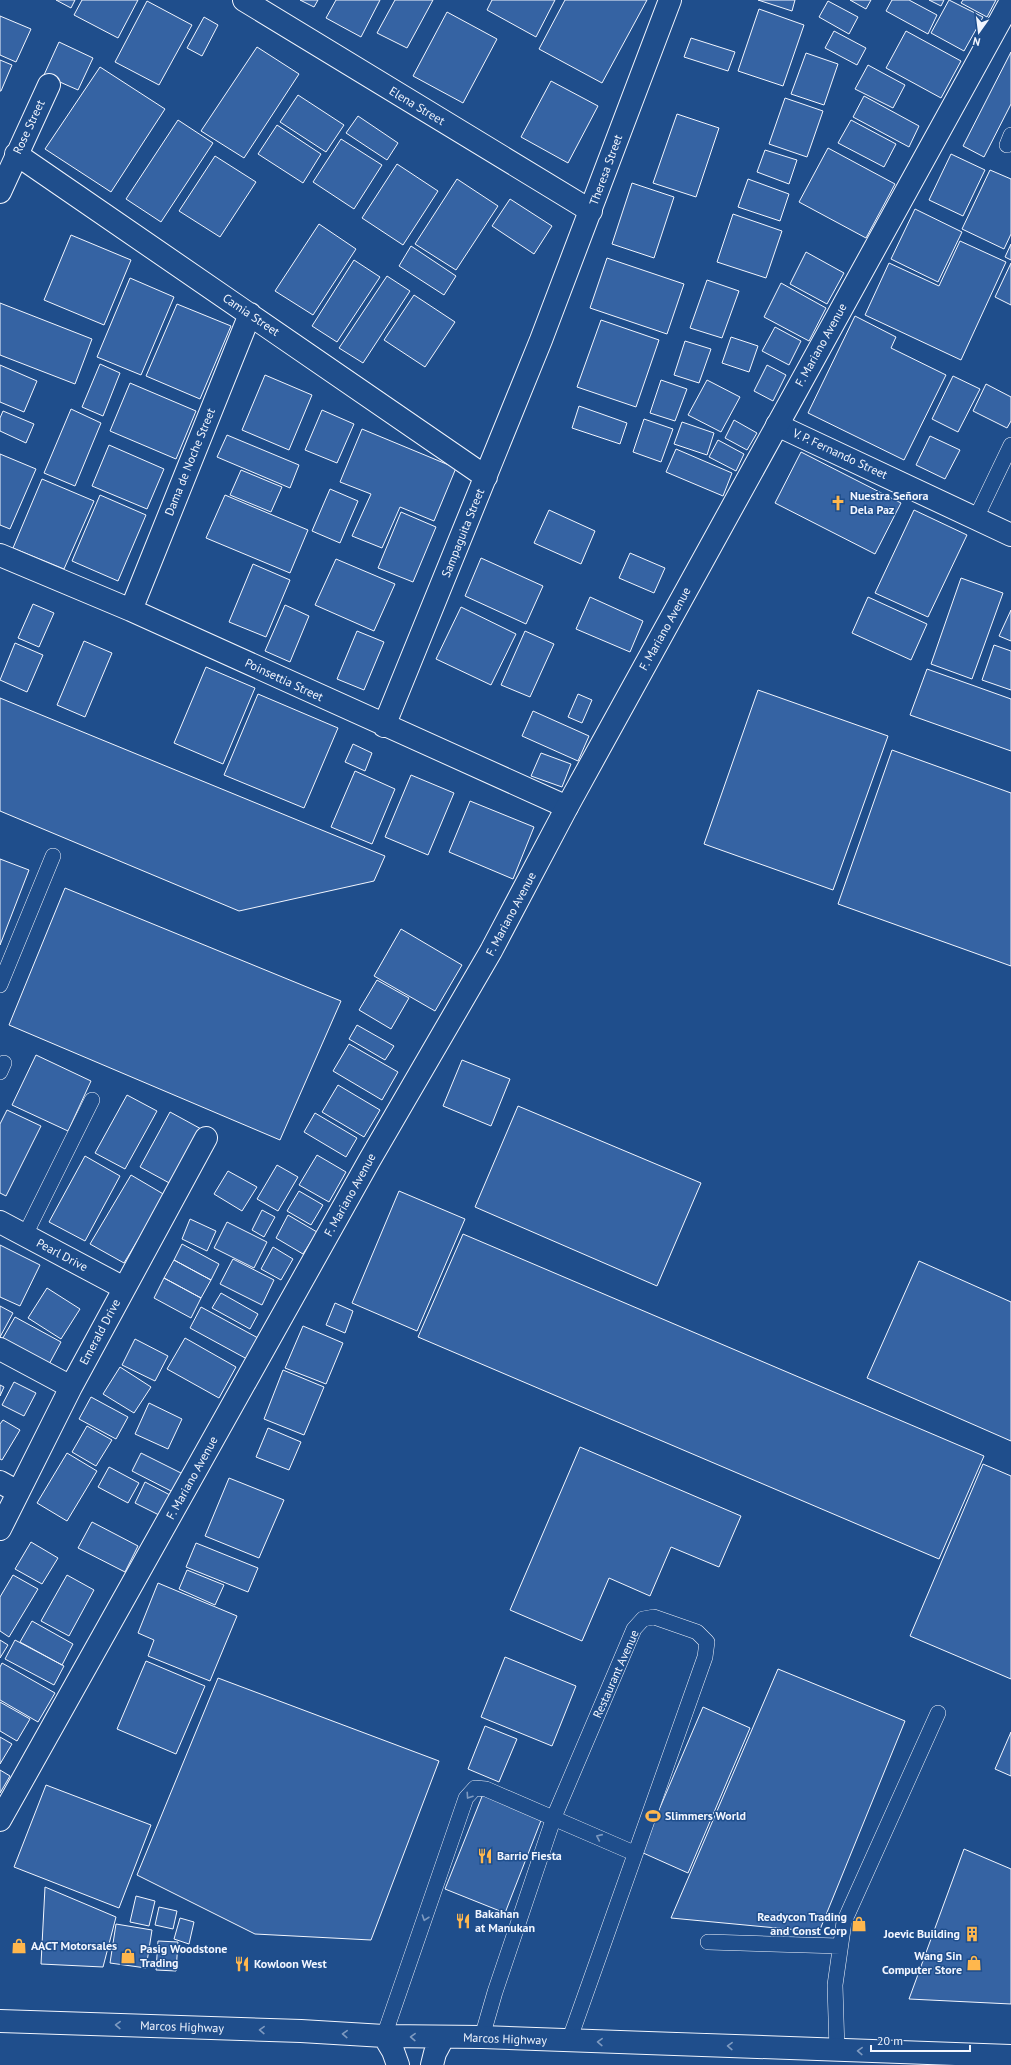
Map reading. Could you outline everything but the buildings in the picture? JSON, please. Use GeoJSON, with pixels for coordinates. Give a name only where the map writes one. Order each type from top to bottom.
{"type":"FeatureCollection","features":[{"type":"Feature","properties":{"kind":"street","name":"Elena Street"},"geometry":{"type":"LineString","coordinates":[[244,0],[591,211]]}},
{"type":"Feature","properties":{"kind":"street","name":"Theresa Street"},"geometry":{"type":"LineString","coordinates":[[541,340],[670,0]]}},
{"type":"Feature","properties":{"kind":"street","name":"F. Mariano Avenue"},"geometry":{"type":"LineString","coordinates":[[0,1820],[365,1168],[491,951],[567,807],[1011,1]]}},
{"type":"Feature","properties":{"kind":"street","name":"Rose Street"},"geometry":{"type":"LineString","coordinates":[[0,192],[48,85]]}},
{"type":"Feature","properties":{"kind":"street","name":"Camia Street"},"geometry":{"type":"LineString","coordinates":[[16,154],[486,477]]}},
{"type":"Feature","properties":{"kind":"street","name":"Dama de Noche Street"},"geometry":{"type":"LineString","coordinates":[[131,610],[250,314]]}},
{"type":"Feature","properties":{"kind":"street","name":"Sampaguita Street"},"geometry":{"type":"LineString","coordinates":[[384,726],[541,340]]}},
{"type":"Feature","properties":{"kind":"street","name":"V. P. Fernando Street"},"geometry":{"type":"LineString","coordinates":[[777,425],[1011,535]]}},
{"type":"Feature","properties":{"kind":"street","name":"Poinsettia Street"},"geometry":{"type":"LineString","coordinates":[[0,555],[131,610],[384,726],[567,807]]}},
{"type":"Feature","properties":{"kind":"street","name":"Emerald Drive"},"geometry":{"type":"LineString","coordinates":[[0,1529],[9,1487],[70,1387],[206,1138]]}},
{"type":"Feature","properties":{"kind":"street","name":"Pearl Drive"},"geometry":{"type":"LineString","coordinates":[[0,1222],[124,1288]]}},
{"type":"Feature","properties":{"kind":"street"},"geometry":{"type":"LineString","coordinates":[[0,1349],[70,1387]]}},
{"type":"Feature","properties":{"kind":"street","name":"Marcos Highway"},"geometry":{"type":"LineString","coordinates":[[0,2021],[301,2031],[384,2036],[1011,2056]]}},
{"type":"Feature","properties":{"kind":"street"},"geometry":{"type":"LineString","coordinates":[[384,2036],[393,2051],[398,2065]]}},
{"type":"Feature","properties":{"kind":"street"},"geometry":{"type":"LineString","coordinates":[[432,2065],[435,2053],[443,2038]]}},
{"type":"Feature","properties":{"kind":"lane"},"geometry":{"type":"LineString","coordinates":[[976,518],[1011,445]]}},
{"type":"Feature","properties":{"kind":"lane"},"geometry":{"type":"LineString","coordinates":[[0,985],[53,856]]}},
{"type":"Feature","properties":{"kind":"lane"},"geometry":{"type":"LineString","coordinates":[[25,1235],[92,1100]]}},
{"type":"Feature","properties":{"kind":"lane","name":"Restaurant Avenue"},"geometry":{"type":"LineString","coordinates":[[482,2038],[495,1992],[554,1817],[634,1629],[643,1619],[654,1617],[698,1632],[707,1642],[705,1656],[634,1853],[569,2041]]}},
{"type":"Feature","properties":{"kind":"lane"},"geometry":{"type":"LineString","coordinates":[[837,2050],[835,1985],[844,1922],[938,1713]]}},
{"type":"Feature","properties":{"kind":"lane"},"geometry":{"type":"LineString","coordinates":[[384,2036],[466,1798],[475,1788],[486,1789],[554,1817],[634,1853]]}},
{"type":"Feature","properties":{"kind":"lane"},"geometry":{"type":"LineString","coordinates":[[708,1942],[840,1946]]}},
{"type":"Feature","properties":{"kind":"place","name":"Nuestra Señora Dela Paz"},"geometry":{"type":"Point","coordinates":[838,503]}},
{"type":"Feature","properties":{"kind":"place","name":"Slimmers World"},"geometry":{"type":"Point","coordinates":[653,1816]}},
{"type":"Feature","properties":{"kind":"place","name":"Barrio Fiesta"},"geometry":{"type":"Point","coordinates":[485,1856]}},
{"type":"Feature","properties":{"kind":"place","name":"Bakahan at Manukan"},"geometry":{"type":"Point","coordinates":[463,1921]}},
{"type":"Feature","properties":{"kind":"place","name":"Readycon Trading and Const Corp"},"geometry":{"type":"Point","coordinates":[859,1924]}},
{"type":"Feature","properties":{"kind":"place","name":"Joevic Building"},"geometry":{"type":"Point","coordinates":[972,1934]}},
{"type":"Feature","properties":{"kind":"place","name":"AACT Motorsales"},"geometry":{"type":"Point","coordinates":[19,1946]}},
{"type":"Feature","properties":{"kind":"place","name":"Pasig Woodstone Trading"},"geometry":{"type":"Point","coordinates":[128,1956]}},
{"type":"Feature","properties":{"kind":"place","name":"Wang Sin Computer Store"},"geometry":{"type":"Point","coordinates":[974,1963]}},
{"type":"Feature","properties":{"kind":"place","name":"Kowloon West"},"geometry":{"type":"Point","coordinates":[242,1964]}}]}
